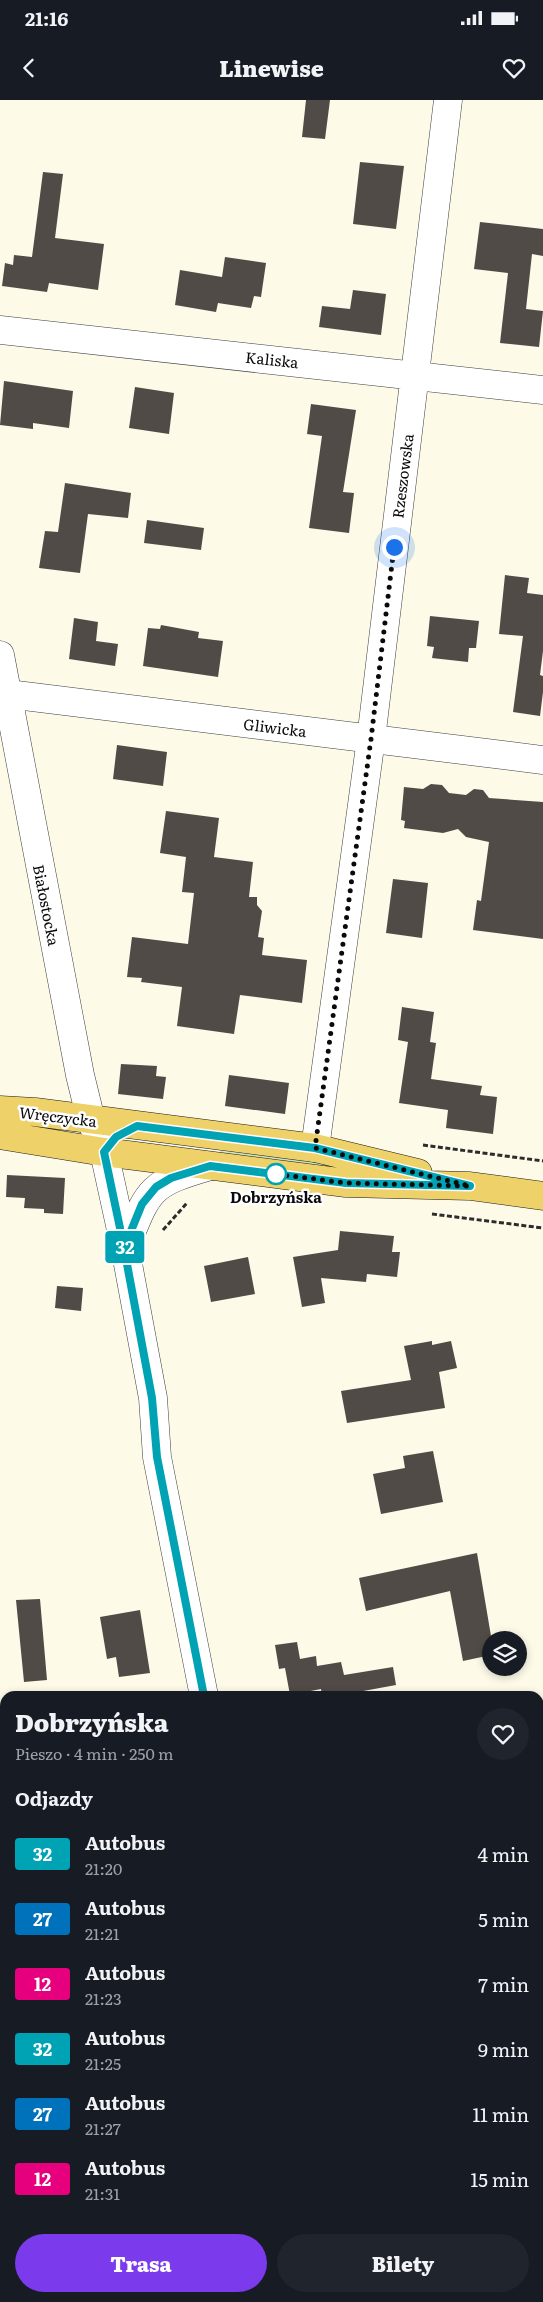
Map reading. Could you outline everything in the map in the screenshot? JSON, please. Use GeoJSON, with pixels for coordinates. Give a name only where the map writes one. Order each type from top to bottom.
{"type":"FeatureCollection","features":[{"type":"Feature","properties":{"kind":"main road","name":"Wręczycka"},"geometry":{"type":"LineString","coordinates":[[0,1110],[315,1148],[470,1186],[543,1196]]}},
{"type":"Feature","properties":{"kind":"main road","name":"Wręczycka"},"geometry":{"type":"LineString","coordinates":[[0,1135],[104,1152],[346,1183],[470,1186]]}},
{"type":"Feature","properties":{"kind":"street","name":"Rzeszowska"},"geometry":{"type":"LineString","coordinates":[[315,1148],[371,739],[448,100]]}},
{"type":"Feature","properties":{"kind":"street","name":"Kaliska"},"geometry":{"type":"LineString","coordinates":[[0,330],[543,390]]}},
{"type":"Feature","properties":{"kind":"street","name":"Białostocka"},"geometry":{"type":"LineString","coordinates":[[0,655],[41,874],[91,1120],[104,1152]]}},
{"type":"Feature","properties":{"kind":"street","name":"Gliwicka"},"geometry":{"type":"LineString","coordinates":[[8,694],[543,760]]}},
{"type":"Feature","properties":{"kind":"street"},"geometry":{"type":"LineString","coordinates":[[137,1126],[116,1137],[104,1152],[154,1406],[157,1457],[203,1691]]}},
{"type":"Feature","properties":{"kind":"street"},"geometry":{"type":"LineString","coordinates":[[124,1248],[142,1204],[156,1187],[171,1178],[210,1166]]}},
{"type":"Feature","properties":{"kind":"path"},"geometry":{"type":"LineString","coordinates":[[419,1144],[543,1161]]}},
{"type":"Feature","properties":{"kind":"path"},"geometry":{"type":"LineString","coordinates":[[430,1214],[543,1228]]}},
{"type":"Feature","properties":{"kind":"green space"},"geometry":{"type":"Polygon","coordinates":[[[220,1151],[335,1163],[339,1171],[219,1160],[220,1151]]]}},
{"type":"Feature","properties":{"kind":"building"},"geometry":{"type":"Polygon","coordinates":[[[306,100],[330,100],[325,139],[302,137],[306,100]]]}},
{"type":"Feature","properties":{"kind":"building"},"geometry":{"type":"Polygon","coordinates":[[[360,162],[404,166],[396,229],[353,224],[360,162]]]}},
{"type":"Feature","properties":{"kind":"building"},"geometry":{"type":"Polygon","coordinates":[[[43,172],[63,174],[55,238],[104,244],[98,290],[49,283],[47,292],[2,286],[5,263],[13,265],[14,255],[32,257],[43,172]]]}},
{"type":"Feature","properties":{"kind":"building"},"geometry":{"type":"Polygon","coordinates":[[[480,222],[543,229],[543,256],[532,254],[526,309],[543,311],[539,347],[500,343],[508,273],[474,269],[480,222]]]}},
{"type":"Feature","properties":{"kind":"building"},"geometry":{"type":"Polygon","coordinates":[[[225,257],[266,263],[261,297],[254,296],[251,308],[218,303],[216,312],[175,305],[180,270],[222,277],[225,257]]]}},
{"type":"Feature","properties":{"kind":"building"},"geometry":{"type":"Polygon","coordinates":[[[353,290],[386,294],[381,335],[319,327],[322,306],[350,309],[353,290]]]}},
{"type":"Feature","properties":{"kind":"building"},"geometry":{"type":"Polygon","coordinates":[[[4,381],[73,391],[69,428],[33,423],[33,429],[0,425],[4,381]]]}},
{"type":"Feature","properties":{"kind":"building"},"geometry":{"type":"Polygon","coordinates":[[[135,387],[174,393],[169,434],[129,428],[135,387]]]}},
{"type":"Feature","properties":{"kind":"building"},"geometry":{"type":"Polygon","coordinates":[[[311,404],[356,410],[343,492],[354,493],[349,533],[309,528],[322,436],[307,434],[311,404]]]}},
{"type":"Feature","properties":{"kind":"building"},"geometry":{"type":"Polygon","coordinates":[[[65,483],[131,493],[128,518],[88,514],[80,573],[39,568],[45,531],[58,532],[65,483]]]}},
{"type":"Feature","properties":{"kind":"building"},"geometry":{"type":"Polygon","coordinates":[[[147,520],[204,528],[201,550],[144,543],[147,520]]]}},
{"type":"Feature","properties":{"kind":"building"},"geometry":{"type":"Polygon","coordinates":[[[505,575],[529,578],[527,593],[543,595],[543,651],[540,675],[543,676],[543,692],[540,716],[513,712],[523,636],[499,634],[505,575]]]}},
{"type":"Feature","properties":{"kind":"building"},"geometry":{"type":"Polygon","coordinates":[[[430,616],[479,621],[476,648],[469,648],[468,662],[432,658],[434,647],[427,646],[430,616]]]}},
{"type":"Feature","properties":{"kind":"building"},"geometry":{"type":"Polygon","coordinates":[[[74,618],[98,622],[96,641],[118,644],[115,666],[69,659],[74,618]]]}},
{"type":"Feature","properties":{"kind":"building"},"geometry":{"type":"Polygon","coordinates":[[[161,625],[199,632],[198,638],[223,641],[218,677],[143,666],[148,628],[160,629],[161,625]]]}},
{"type":"Feature","properties":{"kind":"building"},"geometry":{"type":"Polygon","coordinates":[[[117,745],[167,752],[163,786],[113,779],[117,745]]]}},
{"type":"Feature","properties":{"kind":"building"},"geometry":{"type":"Polygon","coordinates":[[[431,784],[442,785],[449,793],[466,795],[474,789],[483,790],[489,798],[543,802],[543,939],[473,930],[477,900],[481,901],[489,842],[466,837],[458,829],[443,833],[404,828],[405,821],[401,820],[404,787],[423,789],[431,784]]]}},
{"type":"Feature","properties":{"kind":"building"},"geometry":{"type":"Polygon","coordinates":[[[166,811],[219,818],[214,857],[253,862],[249,897],[257,897],[257,905],[262,911],[258,937],[264,938],[262,955],[307,960],[302,1003],[240,995],[234,1034],[177,1026],[182,987],[141,982],[142,978],[127,977],[132,937],[188,944],[194,893],[182,892],[186,857],[160,853],[166,811]]]}},
{"type":"Feature","properties":{"kind":"building"},"geometry":{"type":"Polygon","coordinates":[[[393,879],[428,883],[422,938],[386,933],[393,879]]]}},
{"type":"Feature","properties":{"kind":"building"},"geometry":{"type":"Polygon","coordinates":[[[402,1007],[434,1012],[430,1042],[436,1043],[431,1079],[482,1086],[480,1095],[497,1097],[493,1134],[446,1128],[448,1110],[399,1103],[408,1042],[398,1040],[402,1007]]]}},
{"type":"Feature","properties":{"kind":"building"},"geometry":{"type":"Polygon","coordinates":[[[121,1064],[157,1066],[156,1076],[166,1077],[163,1099],[118,1094],[121,1064]]]}},
{"type":"Feature","properties":{"kind":"building"},"geometry":{"type":"Polygon","coordinates":[[[229,1075],[289,1083],[285,1114],[225,1106],[229,1075]]]}},
{"type":"Feature","properties":{"kind":"building"},"geometry":{"type":"Polygon","coordinates":[[[7,1175],[65,1178],[63,1214],[44,1213],[44,1209],[24,1208],[25,1198],[6,1197],[7,1175]]]}},
{"type":"Feature","properties":{"kind":"building"},"geometry":{"type":"Polygon","coordinates":[[[340,1231],[394,1236],[392,1252],[400,1252],[397,1277],[367,1274],[366,1282],[321,1278],[325,1303],[302,1307],[293,1257],[338,1250],[340,1231]]]}},
{"type":"Feature","properties":{"kind":"building"},"geometry":{"type":"Polygon","coordinates":[[[248,1257],[255,1294],[211,1302],[204,1266],[248,1257]]]}},
{"type":"Feature","properties":{"kind":"building"},"geometry":{"type":"Polygon","coordinates":[[[57,1286],[83,1288],[81,1311],[55,1308],[57,1286]]]}},
{"type":"Feature","properties":{"kind":"building"},"geometry":{"type":"Polygon","coordinates":[[[432,1341],[432,1345],[451,1341],[457,1368],[439,1372],[445,1408],[347,1423],[341,1391],[411,1380],[404,1346],[432,1341]]]}},
{"type":"Feature","properties":{"kind":"building"},"geometry":{"type":"Polygon","coordinates":[[[433,1451],[443,1502],[381,1514],[373,1474],[405,1468],[403,1456],[433,1451]]]}},
{"type":"Feature","properties":{"kind":"building"},"geometry":{"type":"Polygon","coordinates":[[[477,1553],[490,1631],[482,1631],[482,1657],[463,1661],[450,1591],[366,1611],[359,1578],[477,1553]]]}},
{"type":"Feature","properties":{"kind":"building"},"geometry":{"type":"Polygon","coordinates":[[[40,1599],[47,1680],[24,1682],[16,1600],[40,1599]]]}},
{"type":"Feature","properties":{"kind":"building"},"geometry":{"type":"Polygon","coordinates":[[[140,1610],[150,1673],[119,1677],[116,1657],[107,1659],[100,1617],[140,1610]]]}},
{"type":"Feature","properties":{"kind":"building"},"geometry":{"type":"Polygon","coordinates":[[[297,1642],[300,1659],[316,1656],[317,1666],[341,1662],[344,1675],[393,1667],[396,1685],[363,1691],[321,1691],[321,1689],[289,1691],[285,1668],[279,1669],[275,1645],[297,1642]]]}},
{"type":"Feature","properties":{"kind":"bus line","name":"32"},"geometry":{"type":"LineString","coordinates":[[120,1228],[104,1152],[116,1137],[137,1126],[213,1137],[315,1148],[470,1186],[346,1183],[210,1166],[171,1178],[156,1187],[142,1204],[124,1248],[156,1422],[157,1457],[203,1691]]}},
{"type":"Feature","properties":{"kind":"place","name":"Dobrzyńska"},"geometry":{"type":"Point","coordinates":[276,1174]}},
{"type":"Feature","properties":{"kind":"route"},"geometry":{"type":"LineString","coordinates":[[276,1174],[268,1173],[346,1183],[470,1186],[315,1148],[371,739],[394,547]]}}]}
